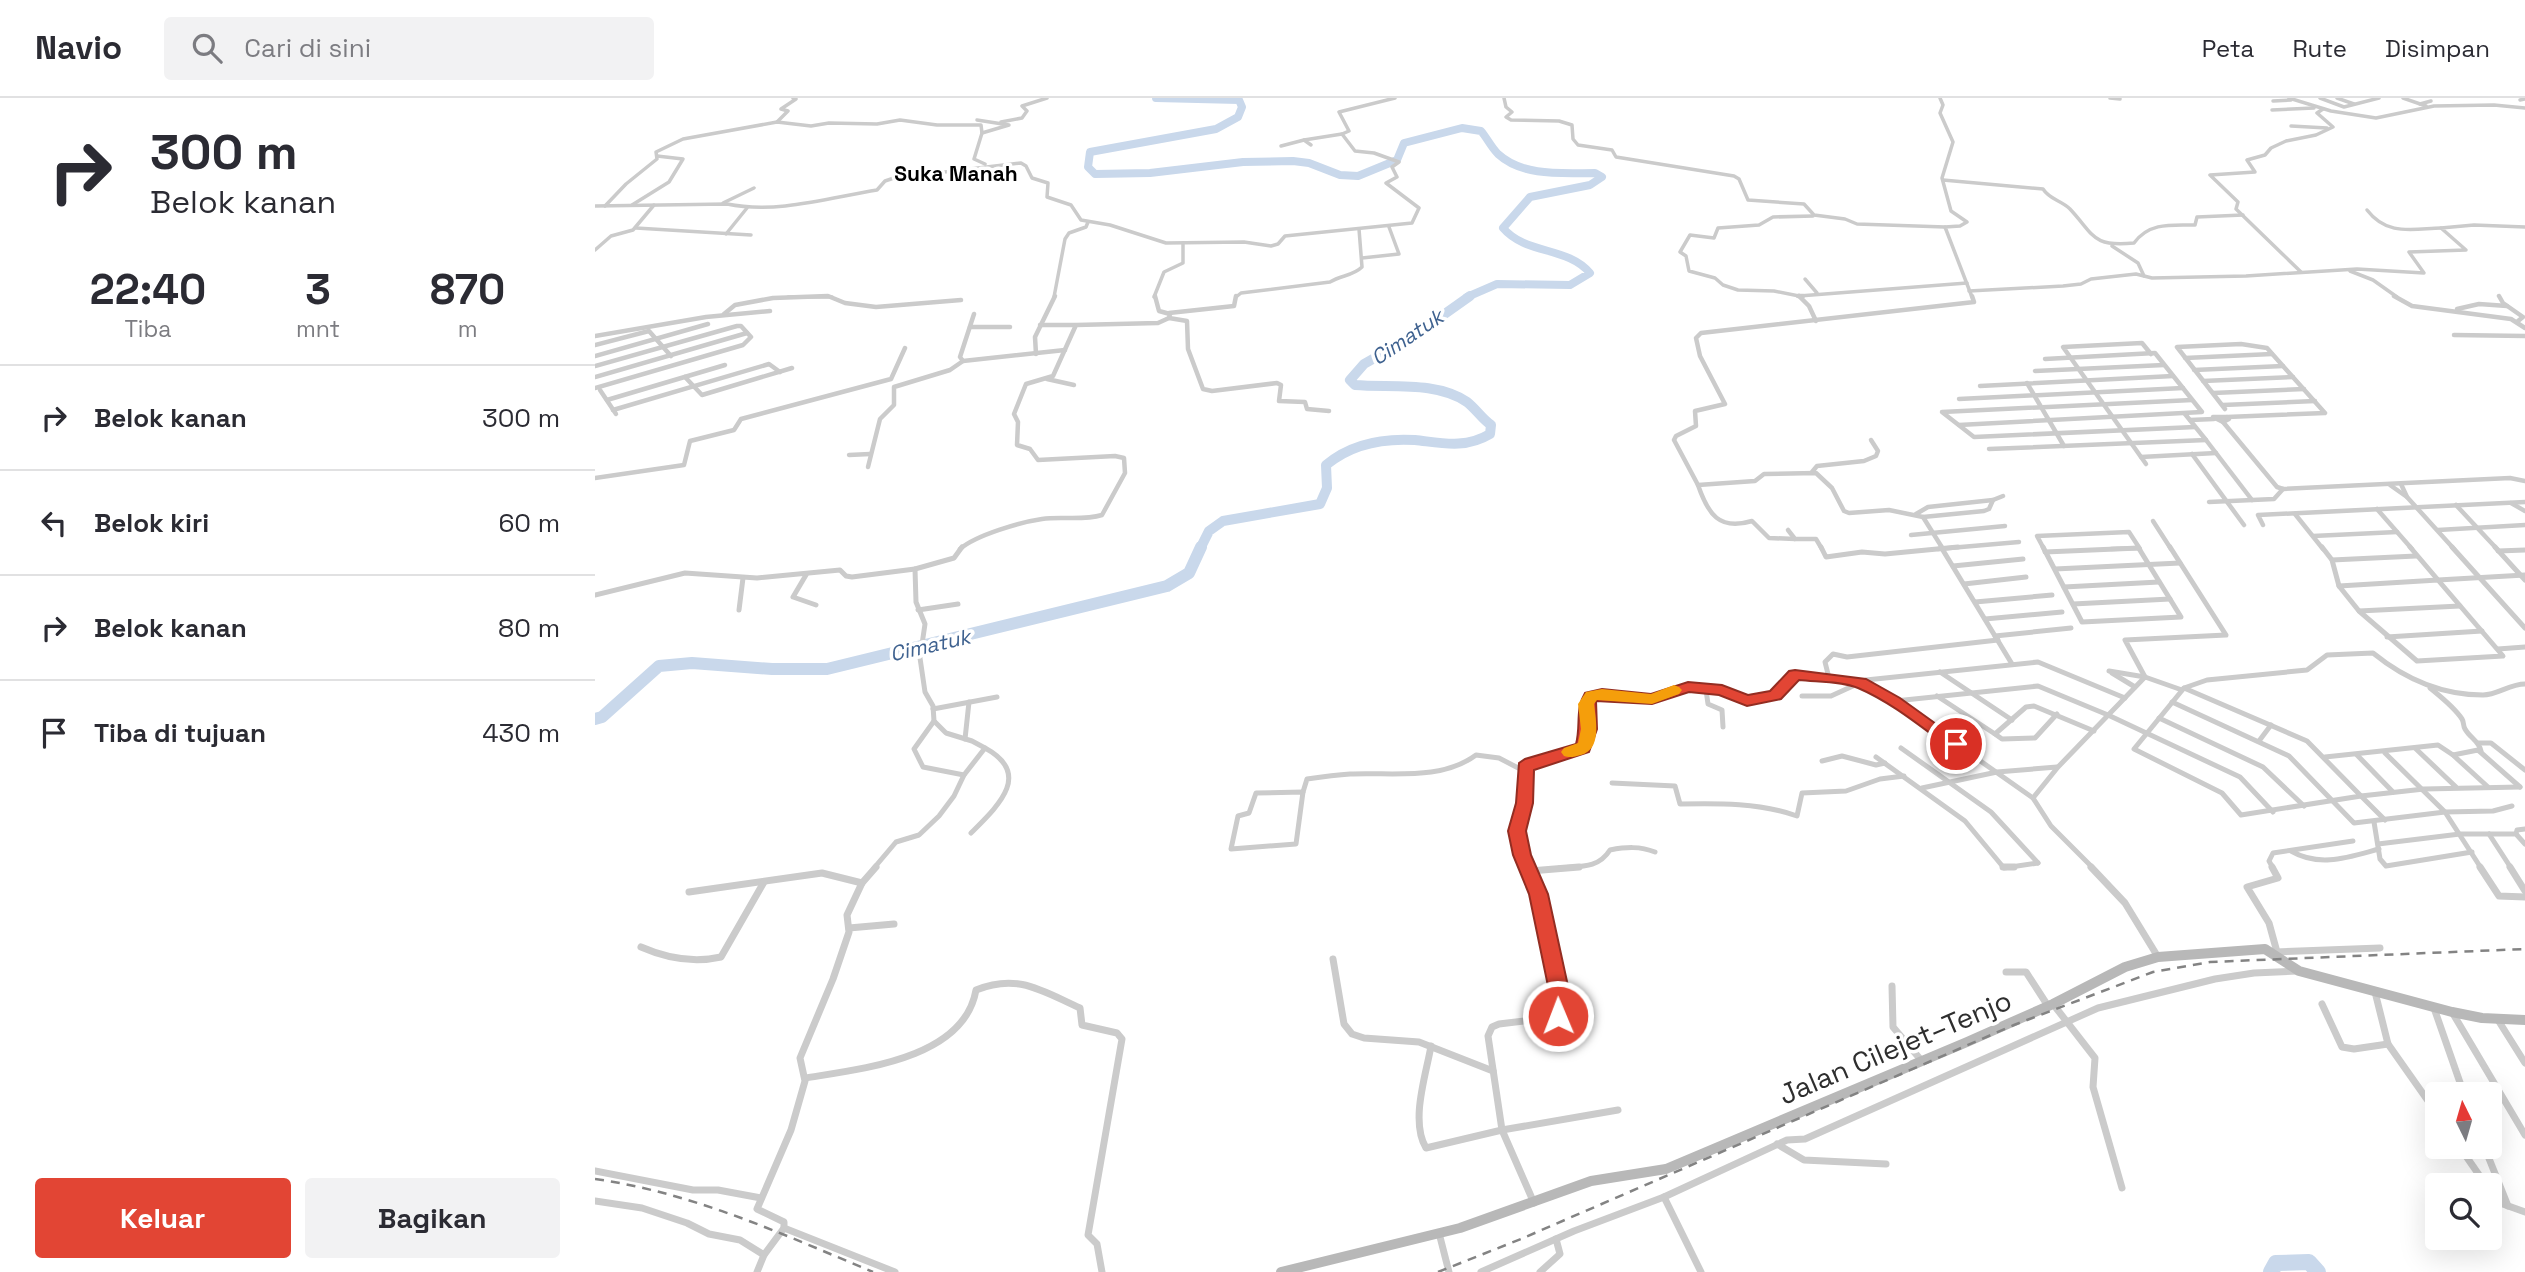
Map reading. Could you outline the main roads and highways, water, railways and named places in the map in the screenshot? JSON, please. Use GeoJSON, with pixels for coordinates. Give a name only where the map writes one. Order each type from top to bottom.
{"type":"FeatureCollection","features":[{"type":"Feature","properties":{"kind":"main road","name":"Jalan Cilejet–Tenjo"},"geometry":{"type":"LineString","coordinates":[[1281,1272],[1439,1233],[1534,1203],[1591,1181],[1666,1169],[2051,1005],[2125,967],[2158,957],[2259,949],[2273,951],[2298,971],[2374,989],[2452,1012],[2498,1020],[2525,1020]]}},
{"type":"Feature","properties":{"kind":"waterway","name":"Cimatuk"},"geometry":{"type":"LineString","coordinates":[[1156,98],[1239,100],[1242,107],[1238,117],[1216,129],[1090,152],[1088,167],[1095,174],[1150,173],[1243,162],[1293,161],[1309,163],[1340,175],[1358,176],[1397,160],[1404,143],[1462,128],[1481,131],[1498,154],[1519,167],[1544,172],[1595,173],[1602,177],[1590,185],[1530,197],[1503,228],[1523,243],[1570,258],[1590,273],[1570,285],[1497,284],[1467,297]]}},
{"type":"Feature","properties":{"kind":"waterway","name":"Cimatuk"},"geometry":{"type":"LineString","coordinates":[[1201,547],[1209,531],[1223,521],[1320,504],[1327,488],[1326,465],[1356,447],[1379,441],[1403,440],[1462,443],[1472,442],[1490,434],[1491,425],[1467,402],[1455,395],[1427,388],[1355,385],[1350,380],[1364,364],[1415,335],[1470,296]]}},
{"type":"Feature","properties":{"kind":"waterway","name":"Cimatuk"},"geometry":{"type":"LineString","coordinates":[[595,719],[602,717],[659,666],[692,663],[772,669],[827,669],[1167,586],[1189,573],[1201,547]]}},
{"type":"Feature","properties":{"kind":"waterway","name":"Cimatuk"},"geometry":{"type":"LineString","coordinates":[[2271,1272],[2276,1263],[2309,1262],[2318,1272]]}},
{"type":"Feature","properties":{"kind":"railway"},"geometry":{"type":"LineString","coordinates":[[1438,1272],[1521,1239],[2014,1025],[2153,972],[2210,962],[2525,949]]}},
{"type":"Feature","properties":{"kind":"railway"},"geometry":{"type":"LineString","coordinates":[[595,1179],[667,1194],[737,1216],[873,1272]]}},
{"type":"Feature","properties":{"kind":"district","name":"Suka Manah"},"geometry":{"type":"Point","coordinates":[956,173]}}]}
